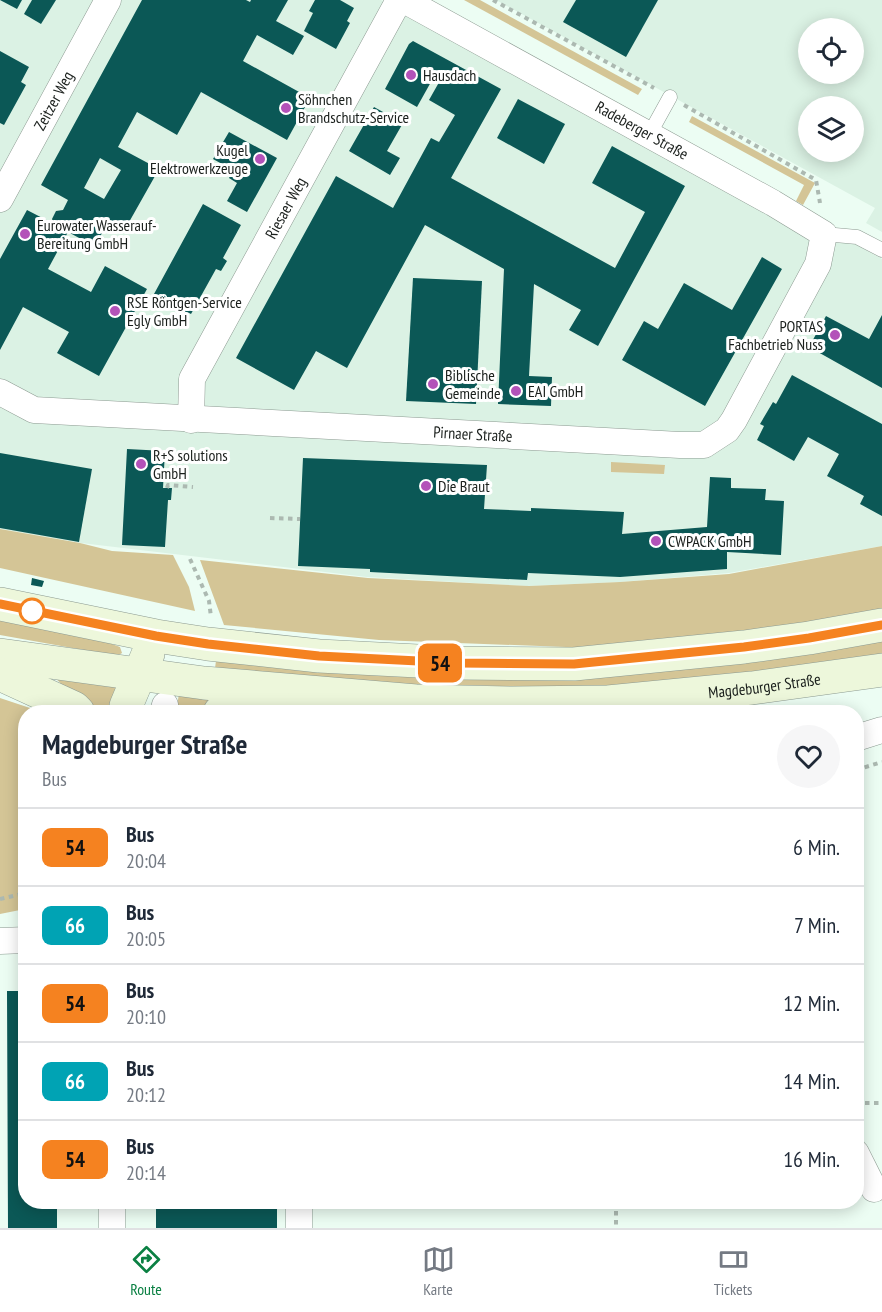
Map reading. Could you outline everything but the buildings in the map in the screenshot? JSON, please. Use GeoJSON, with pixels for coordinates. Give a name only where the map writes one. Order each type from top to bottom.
{"type":"FeatureCollection","features":[{"type":"Feature","properties":{"kind":"main road"},"geometry":{"type":"LineString","coordinates":[[0,604],[156,636],[319,656],[458,663],[574,664],[755,645],[882,625]]}},
{"type":"Feature","properties":{"kind":"main road"},"geometry":{"type":"LineString","coordinates":[[134,705],[158,692],[156,636]]}},
{"type":"Feature","properties":{"kind":"main road","name":"Magdeburger Straße"},"geometry":{"type":"LineString","coordinates":[[0,655],[158,692],[204,683],[416,701],[608,702],[752,688],[882,670]]}},
{"type":"Feature","properties":{"kind":"main road"},"geometry":{"type":"LineString","coordinates":[[0,674],[67,705]]}},
{"type":"Feature","properties":{"kind":"main road"},"geometry":{"type":"LineString","coordinates":[[240,705],[284,690]]}},
{"type":"Feature","properties":{"kind":"street","name":"Zeitzer Weg"},"geometry":{"type":"LineString","coordinates":[[0,199],[108,0]]}},
{"type":"Feature","properties":{"kind":"street","name":"Riesaer Weg"},"geometry":{"type":"LineString","coordinates":[[191,420],[192,379],[399,0]]}},
{"type":"Feature","properties":{"kind":"street","name":"Radeberger Straße"},"geometry":{"type":"LineString","coordinates":[[404,0],[801,218],[824,234]]}},
{"type":"Feature","properties":{"kind":"street","name":"Pirnaer Straße"},"geometry":{"type":"LineString","coordinates":[[0,392],[34,411],[704,445],[727,430],[734,420],[818,264],[824,234]]}},
{"type":"Feature","properties":{"kind":"street"},"geometry":{"type":"LineString","coordinates":[[864,736],[882,730]]}},
{"type":"Feature","properties":{"kind":"street"},"geometry":{"type":"LineString","coordinates":[[864,1169],[874,1189]]}},
{"type":"Feature","properties":{"kind":"street"},"geometry":{"type":"LineString","coordinates":[[112,1209],[112,1228]]}},
{"type":"Feature","properties":{"kind":"street"},"geometry":{"type":"LineString","coordinates":[[299,1209],[299,1228]]}},
{"type":"Feature","properties":{"kind":"lane"},"geometry":{"type":"LineString","coordinates":[[649,135],[670,97]]}},
{"type":"Feature","properties":{"kind":"lane","name":"Radeberger Straße"},"geometry":{"type":"LineString","coordinates":[[824,234],[857,237],[882,250]]}},
{"type":"Feature","properties":{"kind":"path"},"geometry":{"type":"LineString","coordinates":[[167,488],[168,486],[193,487]]}},
{"type":"Feature","properties":{"kind":"path"},"geometry":{"type":"LineString","coordinates":[[270,518],[300,519]]}},
{"type":"Feature","properties":{"kind":"path"},"geometry":{"type":"LineString","coordinates":[[190,559],[209,601],[211,619]]}},
{"type":"Feature","properties":{"kind":"path"},"geometry":{"type":"LineString","coordinates":[[864,768],[882,762]]}},
{"type":"Feature","properties":{"kind":"path"},"geometry":{"type":"LineString","coordinates":[[0,899],[18,895]]}},
{"type":"Feature","properties":{"kind":"path"},"geometry":{"type":"LineString","coordinates":[[864,1103],[882,1103]]}},
{"type":"Feature","properties":{"kind":"path"},"geometry":{"type":"LineString","coordinates":[[616,1209],[616,1228]]}},
{"type":"Feature","properties":{"kind":"shaded area"},"geometry":{"type":"Polygon","coordinates":[[[0,0],[381,0],[790,225],[851,242],[882,259],[882,546],[729,573],[620,582],[528,586],[367,577],[81,543],[0,529],[0,0]]]}},
{"type":"Feature","properties":{"kind":"shaded area"},"geometry":{"type":"Polygon","coordinates":[[[464,0],[480,0],[642,89],[638,95],[464,0]]]}},
{"type":"Feature","properties":{"kind":"shaded area"},"geometry":{"type":"Polygon","coordinates":[[[496,0],[882,0],[882,232],[866,223],[875,208],[496,0]]]}},
{"type":"Feature","properties":{"kind":"shaded area"},"geometry":{"type":"Polygon","coordinates":[[[692,116],[815,183],[803,205],[796,201],[804,185],[689,122],[692,116]]]}},
{"type":"Feature","properties":{"kind":"shaded area"},"geometry":{"type":"Polygon","coordinates":[[[611,462],[665,465],[664,474],[611,472],[611,462]]]}},
{"type":"Feature","properties":{"kind":"shaded area"},"geometry":{"type":"Polygon","coordinates":[[[0,529],[112,551],[173,555],[189,587],[195,611],[0,568],[0,529]]]}},
{"type":"Feature","properties":{"kind":"shaded area"},"geometry":{"type":"Polygon","coordinates":[[[882,546],[882,609],[804,628],[592,648],[379,640],[224,625],[200,560],[368,578],[529,586],[729,574],[882,546]]]}},
{"type":"Feature","properties":{"kind":"shaded area"},"geometry":{"type":"Polygon","coordinates":[[[0,617],[77,631],[120,647],[122,653],[117,656],[0,635],[0,617]]]}},
{"type":"Feature","properties":{"kind":"shaded area"},"geometry":{"type":"Polygon","coordinates":[[[882,638],[882,654],[788,671],[650,684],[545,687],[408,684],[215,669],[216,660],[882,638]]]}},
{"type":"Feature","properties":{"kind":"shaded area"},"geometry":{"type":"Polygon","coordinates":[[[53,676],[117,686],[116,705],[84,705],[53,676]]]}},
{"type":"Feature","properties":{"kind":"shaded area"},"geometry":{"type":"Polygon","coordinates":[[[179,694],[222,698],[210,705],[177,705],[179,694]]]}},
{"type":"Feature","properties":{"kind":"shaded area"},"geometry":{"type":"Polygon","coordinates":[[[0,698],[21,705],[18,705],[18,910],[0,914],[0,698]]]}},
{"type":"Feature","properties":{"kind":"bus line","name":"54"},"geometry":{"type":"LineString","coordinates":[[0,604],[156,636],[208,644],[319,656],[458,663],[574,664],[744,647],[882,625]]}},
{"type":"Feature","properties":{"kind":"place","name":"Hausdach"},"geometry":{"type":"Point","coordinates":[411,75]}},
{"type":"Feature","properties":{"kind":"place","name":"Söhnchen Brandschutz-Service"},"geometry":{"type":"Point","coordinates":[286,108]}},
{"type":"Feature","properties":{"kind":"place","name":"Kugel Elektrowerkzeuge"},"geometry":{"type":"Point","coordinates":[260,159]}},
{"type":"Feature","properties":{"kind":"place","name":"Eurowater Wasserauf- Bereitung GmbH"},"geometry":{"type":"Point","coordinates":[25,234]}},
{"type":"Feature","properties":{"kind":"place","name":"RSE Röntgen-Service Egly GmbH"},"geometry":{"type":"Point","coordinates":[115,311]}},
{"type":"Feature","properties":{"kind":"place","name":"PORTAS Fachbetrieb Nuss"},"geometry":{"type":"Point","coordinates":[835,335]}},
{"type":"Feature","properties":{"kind":"place","name":"Biblische Gemeinde"},"geometry":{"type":"Point","coordinates":[433,384]}},
{"type":"Feature","properties":{"kind":"place","name":"EAI GmbH"},"geometry":{"type":"Point","coordinates":[516,391]}},
{"type":"Feature","properties":{"kind":"place","name":"R+S solutions GmbH"},"geometry":{"type":"Point","coordinates":[141,464]}},
{"type":"Feature","properties":{"kind":"place","name":"Die Braut"},"geometry":{"type":"Point","coordinates":[426,486]}},
{"type":"Feature","properties":{"kind":"place","name":"CWPACK GmbH"},"geometry":{"type":"Point","coordinates":[656,541]}}]}
